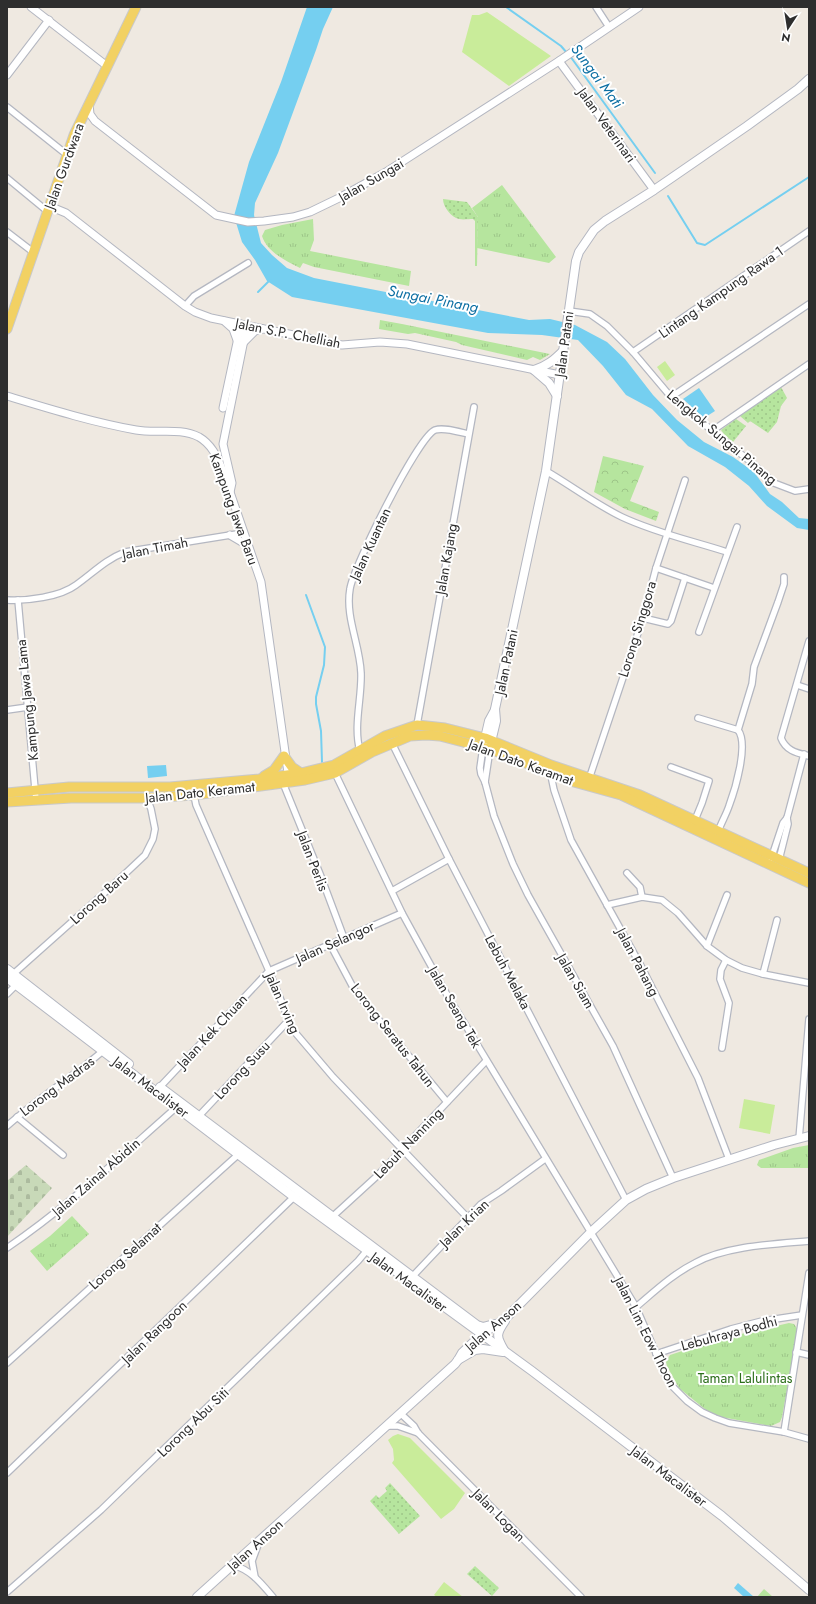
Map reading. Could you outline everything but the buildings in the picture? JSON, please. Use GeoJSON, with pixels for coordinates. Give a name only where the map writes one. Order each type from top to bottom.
{"type":"FeatureCollection","features":[{"type":"Feature","properties":{"kind":"main road","name":"Jalan Gurdwara"},"geometry":{"type":"LineString","coordinates":[[7,329],[66,154],[136,8]]}},
{"type":"Feature","properties":{"kind":"main road","name":"Jalan Patani"},"geometry":{"type":"LineString","coordinates":[[487,744],[489,721],[495,709],[546,471],[568,313],[576,261],[579,252],[591,235],[605,221],[654,190],[805,85],[803,83],[809,79]]}},
{"type":"Feature","properties":{"kind":"main road"},"geometry":{"type":"LineString","coordinates":[[534,370],[544,367],[552,362],[564,347]]}},
{"type":"Feature","properties":{"kind":"main road"},"geometry":{"type":"LineString","coordinates":[[534,370],[549,383],[557,396]]}},
{"type":"Feature","properties":{"kind":"main road","name":"Jalan Dato Keramat"},"geometry":{"type":"LineString","coordinates":[[7,802],[71,798],[147,798],[194,795],[287,780],[325,776],[335,773],[386,736],[417,725],[445,728],[550,769],[574,782],[621,795],[723,843],[809,873]]}},
{"type":"Feature","properties":{"kind":"main road","name":"Jalan Dato Keramat"},"geometry":{"type":"LineString","coordinates":[[7,793],[69,787],[142,788],[192,785],[259,778],[287,780],[301,773],[334,765],[410,736],[426,735],[487,744]]}},
{"type":"Feature","properties":{"kind":"main road"},"geometry":{"type":"LineString","coordinates":[[259,778],[274,770],[284,756],[292,767],[301,773]]}},
{"type":"Feature","properties":{"kind":"main road","name":"Jalan Dato Keramat"},"geometry":{"type":"LineString","coordinates":[[550,769],[588,778],[640,795],[718,831],[773,860],[809,883]]}},
{"type":"Feature","properties":{"kind":"main road","name":"Jalan Macalister"},"geometry":{"type":"LineString","coordinates":[[9,975],[330,1219],[476,1325],[483,1327],[490,1326],[507,1317]]}},
{"type":"Feature","properties":{"kind":"main road","name":"Jalan Anson"},"geometry":{"type":"LineString","coordinates":[[197,1597],[458,1360],[462,1353],[481,1335],[507,1317],[591,1232],[626,1200],[646,1189],[673,1178],[774,1145],[809,1136]]}},
{"type":"Feature","properties":{"kind":"main road","name":"Jalan Macalister"},"geometry":{"type":"LineString","coordinates":[[410,1278],[481,1335],[506,1352],[722,1516],[809,1590]]}},
{"type":"Feature","properties":{"kind":"main road"},"geometry":{"type":"LineString","coordinates":[[506,1352],[498,1335],[498,1329],[507,1317]]}},
{"type":"Feature","properties":{"kind":"main road"},"geometry":{"type":"LineString","coordinates":[[458,1360],[475,1350],[483,1349],[506,1352]]}},
{"type":"Feature","properties":{"kind":"street"},"geometry":{"type":"LineString","coordinates":[[31,7],[107,66]]}},
{"type":"Feature","properties":{"kind":"street"},"geometry":{"type":"LineString","coordinates":[[596,7],[609,27]]}},
{"type":"Feature","properties":{"kind":"street","name":"Jalan Sungai"},"geometry":{"type":"LineString","coordinates":[[94,121],[216,215],[248,222],[293,217],[310,212],[375,179],[639,7]]}},
{"type":"Feature","properties":{"kind":"street"},"geometry":{"type":"LineString","coordinates":[[7,75],[49,20]]}},
{"type":"Feature","properties":{"kind":"street","name":"Jalan Veterinari"},"geometry":{"type":"LineString","coordinates":[[561,59],[654,190]]}},
{"type":"Feature","properties":{"kind":"street"},"geometry":{"type":"LineString","coordinates":[[81,121],[94,121],[90,114],[89,104]]}},
{"type":"Feature","properties":{"kind":"street"},"geometry":{"type":"LineString","coordinates":[[7,107],[66,154]]}},
{"type":"Feature","properties":{"kind":"street"},"geometry":{"type":"LineString","coordinates":[[7,178],[48,208]]}},
{"type":"Feature","properties":{"kind":"street","name":"Jalan S.P. Chelliah"},"geometry":{"type":"LineString","coordinates":[[48,208],[66,213],[185,306],[195,312],[221,320],[342,345],[380,342],[407,344],[560,375]]}},
{"type":"Feature","properties":{"kind":"street","name":"Lintang Kampung Rawa 1"},"geometry":{"type":"LineString","coordinates":[[633,352],[809,231]]}},
{"type":"Feature","properties":{"kind":"street"},"geometry":{"type":"LineString","coordinates":[[7,232],[33,252]]}},
{"type":"Feature","properties":{"kind":"street"},"geometry":{"type":"LineString","coordinates":[[185,306],[194,296],[248,263]]}},
{"type":"Feature","properties":{"kind":"street"},"geometry":{"type":"LineString","coordinates":[[671,397],[809,304]]}},
{"type":"Feature","properties":{"kind":"street","name":"Lengkok Sungai Pinang"},"geometry":{"type":"LineString","coordinates":[[568,313],[590,314],[607,326],[633,352],[671,397],[774,483],[795,491],[809,489]]}},
{"type":"Feature","properties":{"kind":"street"},"geometry":{"type":"LineString","coordinates":[[221,320],[233,329],[240,342],[223,444],[232,483],[230,494]]}},
{"type":"Feature","properties":{"kind":"street"},"geometry":{"type":"LineString","coordinates":[[223,408],[244,324]]}},
{"type":"Feature","properties":{"kind":"street"},"geometry":{"type":"LineString","coordinates":[[240,342],[255,331],[265,329]]}},
{"type":"Feature","properties":{"kind":"street"},"geometry":{"type":"LineString","coordinates":[[712,431],[809,364]]}},
{"type":"Feature","properties":{"kind":"street","name":"Kampung Jawa Baru"},"geometry":{"type":"LineString","coordinates":[[7,396],[73,416],[117,427],[140,431],[183,432],[198,437],[206,442],[217,456],[261,582],[287,780]]}},
{"type":"Feature","properties":{"kind":"street","name":"Jalan Kajang"},"geometry":{"type":"LineString","coordinates":[[417,725],[474,407]]}},
{"type":"Feature","properties":{"kind":"street","name":"Jalan Kuantan"},"geometry":{"type":"LineString","coordinates":[[361,754],[358,715],[361,674],[356,636],[348,607],[350,588],[357,566],[371,534],[419,448],[429,435],[436,430],[452,430],[468,434]]}},
{"type":"Feature","properties":{"kind":"street"},"geometry":{"type":"LineString","coordinates":[[546,471],[587,498],[623,518],[668,534],[728,552]]}},
{"type":"Feature","properties":{"kind":"street","name":"Lorong Singgora"},"geometry":{"type":"LineString","coordinates":[[588,778],[643,618],[656,568],[685,480]]}},
{"type":"Feature","properties":{"kind":"street"},"geometry":{"type":"LineString","coordinates":[[699,632],[737,527]]}},
{"type":"Feature","properties":{"kind":"street","name":"Jalan Timah"},"geometry":{"type":"LineString","coordinates":[[7,600],[18,600],[63,593],[75,586],[111,557],[125,552],[243,533]]}},
{"type":"Feature","properties":{"kind":"street"},"geometry":{"type":"LineString","coordinates":[[230,535],[242,541],[248,547]]}},
{"type":"Feature","properties":{"kind":"street"},"geometry":{"type":"LineString","coordinates":[[656,568],[714,588]]}},
{"type":"Feature","properties":{"kind":"street"},"geometry":{"type":"LineString","coordinates":[[723,843],[718,837],[718,831],[729,806],[738,776],[742,747],[740,733],[738,730],[752,684],[754,667],[784,584],[784,577]]}},
{"type":"Feature","properties":{"kind":"street"},"geometry":{"type":"LineString","coordinates":[[643,618],[668,624],[671,621],[685,578]]}},
{"type":"Feature","properties":{"kind":"street","name":"Kampung Jawa Lama"},"geometry":{"type":"LineString","coordinates":[[18,600],[36,800]]}},
{"type":"Feature","properties":{"kind":"street"},"geometry":{"type":"LineString","coordinates":[[773,860],[783,823],[787,818],[806,755],[788,750],[783,744],[781,738],[809,641]]}},
{"type":"Feature","properties":{"kind":"street"},"geometry":{"type":"LineString","coordinates":[[797,685],[809,688]]}},
{"type":"Feature","properties":{"kind":"street"},"geometry":{"type":"LineString","coordinates":[[7,710],[28,707]]}},
{"type":"Feature","properties":{"kind":"street"},"geometry":{"type":"LineString","coordinates":[[698,718],[738,730]]}},
{"type":"Feature","properties":{"kind":"street","name":"Lebuh Melaka"},"geometry":{"type":"LineString","coordinates":[[392,743],[448,859],[626,1200]]}},
{"type":"Feature","properties":{"kind":"street","name":"Jalan Siam"},"geometry":{"type":"LineString","coordinates":[[487,744],[480,768],[480,774],[485,782],[494,816],[513,864],[528,895],[613,1046],[673,1178]]}},
{"type":"Feature","properties":{"kind":"street"},"geometry":{"type":"LineString","coordinates":[[672,767],[709,781],[695,820]]}},
{"type":"Feature","properties":{"kind":"street","name":"Jalan Pahang"},"geometry":{"type":"LineString","coordinates":[[550,769],[571,840],[641,966],[698,1078],[729,1159]]}},
{"type":"Feature","properties":{"kind":"street","name":"Jalan Seang Tek"},"geometry":{"type":"LineString","coordinates":[[335,773],[402,913],[446,993],[545,1159],[591,1232]]}},
{"type":"Feature","properties":{"kind":"street"},"geometry":{"type":"LineString","coordinates":[[588,778],[595,787]]}},
{"type":"Feature","properties":{"kind":"street","name":"Jalan Perlis"},"geometry":{"type":"LineString","coordinates":[[287,780],[344,938]]}},
{"type":"Feature","properties":{"kind":"street","name":"Jalan Irving"},"geometry":{"type":"LineString","coordinates":[[192,785],[203,821],[269,971],[293,1030],[333,1077],[467,1217]]}},
{"type":"Feature","properties":{"kind":"street","name":"Lorong Baru"},"geometry":{"type":"LineString","coordinates":[[9,975],[111,888],[145,855],[153,839],[155,829],[147,798]]}},
{"type":"Feature","properties":{"kind":"street"},"geometry":{"type":"LineString","coordinates":[[392,891],[448,859]]}},
{"type":"Feature","properties":{"kind":"street"},"geometry":{"type":"LineString","coordinates":[[627,873],[640,887],[642,898]]}},
{"type":"Feature","properties":{"kind":"street"},"geometry":{"type":"LineString","coordinates":[[707,946],[727,895]]}},
{"type":"Feature","properties":{"kind":"street"},"geometry":{"type":"LineString","coordinates":[[607,905],[642,898],[662,900],[670,905],[707,946],[726,960],[742,968],[762,974],[809,983]]}},
{"type":"Feature","properties":{"kind":"street","name":"Jalan Selangor"},"geometry":{"type":"LineString","coordinates":[[269,971],[402,913]]}},
{"type":"Feature","properties":{"kind":"street"},"geometry":{"type":"LineString","coordinates":[[762,974],[778,920]]}},
{"type":"Feature","properties":{"kind":"street","name":"Lorong Seratus Tahun"},"geometry":{"type":"LineString","coordinates":[[330,944],[356,991],[447,1102]]}},
{"type":"Feature","properties":{"kind":"street"},"geometry":{"type":"LineString","coordinates":[[722,1048],[729,1000],[720,979],[721,970],[726,960]]}},
{"type":"Feature","properties":{"kind":"street","name":"Jalan Kek Chuan"},"geometry":{"type":"LineString","coordinates":[[158,1089],[269,971]]}},
{"type":"Feature","properties":{"kind":"street"},"geometry":{"type":"LineString","coordinates":[[7,994],[18,983]]}},
{"type":"Feature","properties":{"kind":"street"},"geometry":{"type":"LineString","coordinates":[[799,1139],[809,1019]]}},
{"type":"Feature","properties":{"kind":"street","name":"Lorong Susu"},"geometry":{"type":"LineString","coordinates":[[197,1118],[289,1020]]}},
{"type":"Feature","properties":{"kind":"street","name":"Lorong Madras"},"geometry":{"type":"LineString","coordinates":[[7,1126],[34,1103],[61,1084],[105,1049]]}},
{"type":"Feature","properties":{"kind":"street","name":"Lebuh Nanning"},"geometry":{"type":"LineString","coordinates":[[330,1219],[376,1176],[486,1061]]}},
{"type":"Feature","properties":{"kind":"street","name":"Jalan Zainal Abidin"},"geometry":{"type":"LineString","coordinates":[[7,1248],[62,1208],[167,1115],[177,1104]]}},
{"type":"Feature","properties":{"kind":"street"},"geometry":{"type":"LineString","coordinates":[[17,1117],[63,1155]]}},
{"type":"Feature","properties":{"kind":"street","name":"Lorong Selamat"},"geometry":{"type":"LineString","coordinates":[[7,1363],[241,1152]]}},
{"type":"Feature","properties":{"kind":"street","name":"Jalan Krian"},"geometry":{"type":"LineString","coordinates":[[410,1278],[467,1217],[488,1199],[502,1191],[545,1159]]}},
{"type":"Feature","properties":{"kind":"street","name":"Jalan Rangoon"},"geometry":{"type":"LineString","coordinates":[[7,1473],[297,1194]]}},
{"type":"Feature","properties":{"kind":"street","name":"Jalan Lim Eow Thoon"},"geometry":{"type":"LineString","coordinates":[[591,1232],[636,1307],[666,1376],[673,1387],[687,1401],[702,1412],[729,1423],[784,1432],[809,1439]]}},
{"type":"Feature","properties":{"kind":"street"},"geometry":{"type":"LineString","coordinates":[[636,1307],[677,1274],[708,1257],[766,1245],[809,1241]]}},
{"type":"Feature","properties":{"kind":"street","name":"Lorong Abu Siti"},"geometry":{"type":"LineString","coordinates":[[7,1592],[101,1510],[369,1248]]}},
{"type":"Feature","properties":{"kind":"street"},"geometry":{"type":"LineString","coordinates":[[784,1432],[809,1273]]}},
{"type":"Feature","properties":{"kind":"street","name":"Lebuhraya Bodhi"},"geometry":{"type":"LineString","coordinates":[[656,1354],[732,1329],[762,1321],[802,1315]]}},
{"type":"Feature","properties":{"kind":"street"},"geometry":{"type":"LineString","coordinates":[[796,1352],[809,1355]]}},
{"type":"Feature","properties":{"kind":"street","name":"Jalan Logan"},"geometry":{"type":"LineString","coordinates":[[400,1413],[581,1597]]}},
{"type":"Feature","properties":{"kind":"street","name":"Jalan Logan"},"geometry":{"type":"LineString","coordinates":[[386,1426],[398,1426],[418,1433]]}},
{"type":"Feature","properties":{"kind":"street"},"geometry":{"type":"LineString","coordinates":[[255,1577],[252,1561],[259,1541]]}},
{"type":"Feature","properties":{"kind":"street"},"geometry":{"type":"LineString","coordinates":[[233,1565],[241,1567],[255,1577],[273,1597]]}},
{"type":"Feature","properties":{"kind":"green space"},"geometry":{"type":"Polygon","coordinates":[[[487,12],[551,56],[509,86],[462,52],[472,15],[479,15],[487,12]]]}},
{"type":"Feature","properties":{"kind":"green space"},"geometry":{"type":"Polygon","coordinates":[[[502,185],[556,257],[549,263],[477,248],[478,217],[472,208],[502,185]]]}},
{"type":"Feature","properties":{"kind":"green space"},"geometry":{"type":"Polygon","coordinates":[[[443,199],[467,202],[478,217],[477,266],[475,266],[475,221],[473,219],[456,218],[450,214],[443,202],[443,199]]]}},
{"type":"Feature","properties":{"kind":"green space"},"geometry":{"type":"Polygon","coordinates":[[[313,219],[314,240],[310,251],[411,271],[409,286],[314,267],[303,263],[300,268],[283,259],[264,242],[262,236],[265,230],[313,219]]]}},
{"type":"Feature","properties":{"kind":"green space"},"geometry":{"type":"Polygon","coordinates":[[[380,320],[550,354],[540,360],[533,357],[527,360],[415,333],[408,334],[379,329],[380,320]]]}},
{"type":"Feature","properties":{"kind":"green space"},"geometry":{"type":"Polygon","coordinates":[[[665,361],[675,375],[667,381],[657,367],[665,361]]]}},
{"type":"Feature","properties":{"kind":"green space"},"geometry":{"type":"Polygon","coordinates":[[[781,387],[787,398],[781,406],[777,422],[768,433],[750,421],[748,423],[740,416],[781,387]]]}},
{"type":"Feature","properties":{"kind":"green space"},"geometry":{"type":"Polygon","coordinates":[[[736,419],[746,426],[733,442],[721,430],[736,419]]]}},
{"type":"Feature","properties":{"kind":"green space"},"geometry":{"type":"Polygon","coordinates":[[[603,456],[644,466],[630,501],[659,512],[656,521],[625,509],[594,492],[603,456]]]}},
{"type":"Feature","properties":{"kind":"green space"},"geometry":{"type":"Polygon","coordinates":[[[744,1099],[775,1105],[770,1134],[739,1128],[744,1099]]]}},
{"type":"Feature","properties":{"kind":"green space"},"geometry":{"type":"Polygon","coordinates":[[[809,1145],[809,1168],[761,1168],[757,1165],[759,1160],[793,1148],[809,1145]]]}},
{"type":"Feature","properties":{"kind":"green space"},"geometry":{"type":"Polygon","coordinates":[[[26,1165],[52,1188],[7,1237],[7,1181],[26,1165]]]}},
{"type":"Feature","properties":{"kind":"green space"},"geometry":{"type":"Polygon","coordinates":[[[72,1216],[89,1234],[47,1271],[30,1251],[50,1236],[72,1216]]]}},
{"type":"Feature","properties":{"kind":"green space","name":"Taman Lalulintas"},"geometry":{"type":"Polygon","coordinates":[[[789,1323],[794,1324],[798,1330],[782,1417],[780,1422],[771,1426],[721,1417],[706,1410],[679,1388],[667,1366],[666,1362],[670,1355],[719,1339],[789,1323]]]}},
{"type":"Feature","properties":{"kind":"green space"},"geometry":{"type":"Polygon","coordinates":[[[398,1434],[410,1438],[465,1493],[454,1509],[441,1519],[392,1463],[394,1460],[393,1449],[388,1440],[398,1434]]]}},
{"type":"Feature","properties":{"kind":"green space"},"geometry":{"type":"Polygon","coordinates":[[[390,1483],[420,1516],[399,1534],[370,1501],[376,1495],[379,1498],[387,1491],[385,1488],[390,1483]]]}},
{"type":"Feature","properties":{"kind":"green space"},"geometry":{"type":"Polygon","coordinates":[[[475,1566],[499,1588],[492,1596],[467,1574],[475,1566]]]}},
{"type":"Feature","properties":{"kind":"green space"},"geometry":{"type":"Polygon","coordinates":[[[444,1582],[463,1597],[437,1597],[434,1595],[444,1582]]]}},
{"type":"Feature","properties":{"kind":"green space"},"geometry":{"type":"Polygon","coordinates":[[[764,1589],[773,1597],[757,1597],[764,1589]]]}},
{"type":"Feature","properties":{"kind":"water"},"geometry":{"type":"Polygon","coordinates":[[[307,7],[333,7],[323,29],[278,153],[255,203],[254,215],[261,243],[272,255],[287,268],[314,278],[529,320],[550,319],[575,325],[607,342],[625,359],[653,395],[677,420],[704,442],[733,457],[754,472],[770,494],[782,502],[799,518],[809,519],[809,530],[797,528],[767,506],[749,486],[725,467],[688,446],[652,409],[626,395],[603,366],[578,340],[542,335],[488,333],[292,297],[267,281],[255,260],[242,242],[234,216],[249,162],[281,82],[307,7]]]}},
{"type":"Feature","properties":{"kind":"water"},"geometry":{"type":"Polygon","coordinates":[[[699,388],[715,411],[704,418],[683,399],[699,388]]]}},
{"type":"Feature","properties":{"kind":"water"},"geometry":{"type":"Polygon","coordinates":[[[166,765],[167,776],[148,778],[147,766],[166,765]]]}},
{"type":"Feature","properties":{"kind":"water"},"geometry":{"type":"Polygon","coordinates":[[[738,1583],[754,1597],[744,1597],[734,1588],[738,1583]]]}},
{"type":"Feature","properties":{"kind":"waterway","name":"Sungai Mati"},"geometry":{"type":"LineString","coordinates":[[506,7],[561,46],[567,53]]}},
{"type":"Feature","properties":{"kind":"waterway","name":"Sungai Mati"},"geometry":{"type":"LineString","coordinates":[[570,56],[655,173]]}},
{"type":"Feature","properties":{"kind":"waterway","name":"Sungai Mati"},"geometry":{"type":"LineString","coordinates":[[668,196],[697,243],[705,245],[809,177]]}},
{"type":"Feature","properties":{"kind":"waterway"},"geometry":{"type":"LineString","coordinates":[[258,292],[270,280]]}},
{"type":"Feature","properties":{"kind":"waterway"},"geometry":{"type":"LineString","coordinates":[[306,595],[325,647],[324,665],[316,697],[321,731],[322,762]]}},
{"type":"Feature","properties":{"kind":"water label","name":"Sungai Pinang"},"geometry":{"type":"Point","coordinates":[433,299]}}]}
